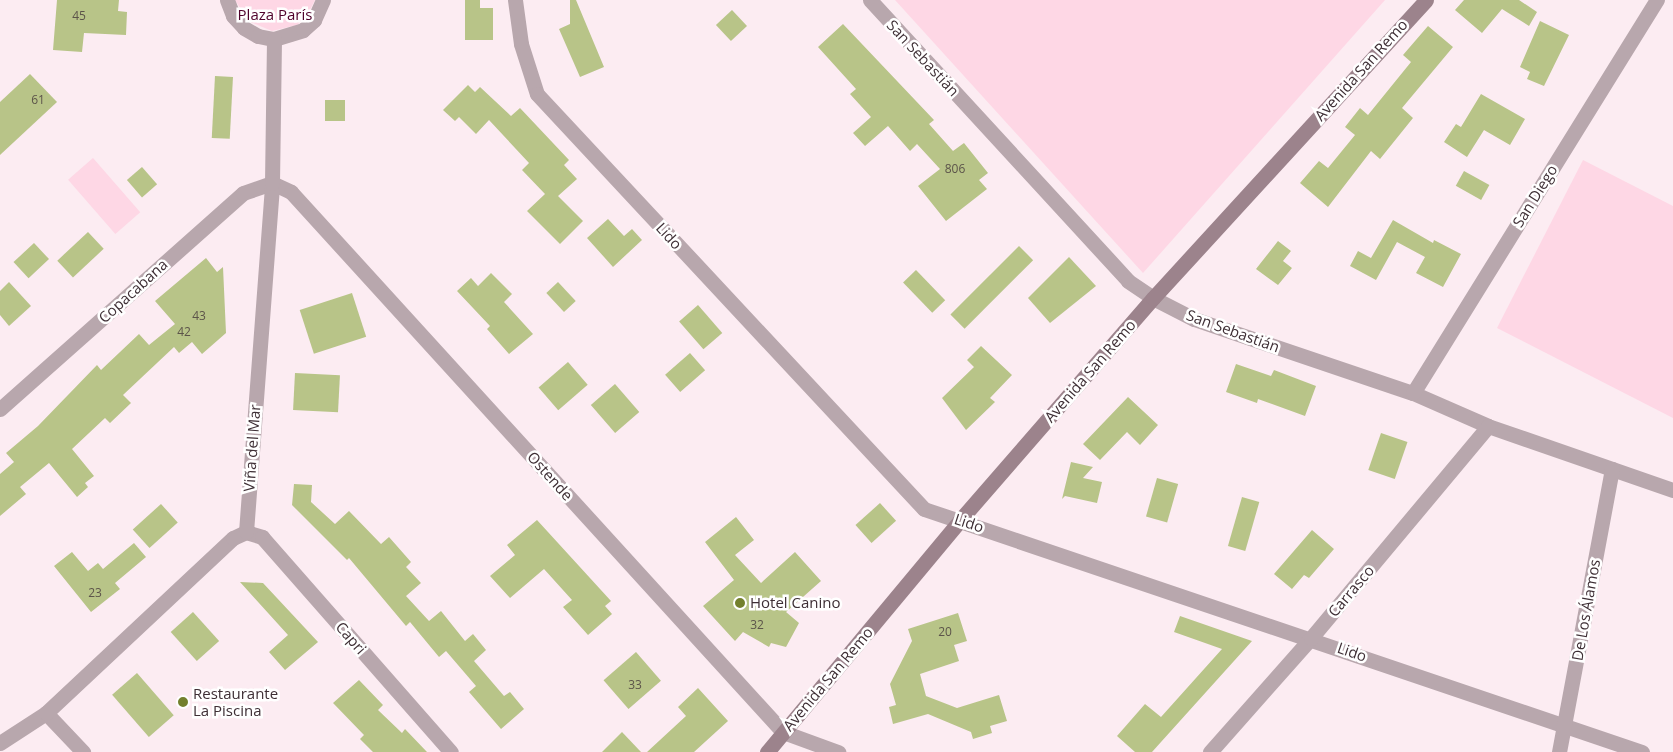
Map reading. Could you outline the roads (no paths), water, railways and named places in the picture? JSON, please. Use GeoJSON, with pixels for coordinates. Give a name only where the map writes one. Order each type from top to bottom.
{"type":"FeatureCollection","features":[{"type":"Feature","properties":{"kind":"street"},"geometry":{"type":"LineString","coordinates":[[227,0],[233,16],[244,28],[258,36],[274,39],[289,37],[303,30],[314,20],[323,0]]}},
{"type":"Feature","properties":{"kind":"street","name":"Lido"},"geometry":{"type":"LineString","coordinates":[[515,0],[521,44],[537,94],[924,510],[960,520],[1311,638],[1642,752]]}},
{"type":"Feature","properties":{"kind":"street","name":"San Sebastián"},"geometry":{"type":"LineString","coordinates":[[870,0],[1128,281],[1153,298],[1194,319],[1413,393],[1488,426],[1673,490]]}},
{"type":"Feature","properties":{"kind":"street","name":"Avenida San Remo"},"geometry":{"type":"LineString","coordinates":[[767,752],[960,520],[1153,298],[1426,0]]}},
{"type":"Feature","properties":{"kind":"street","name":"San Diego"},"geometry":{"type":"LineString","coordinates":[[1413,393],[1657,0]]}},
{"type":"Feature","properties":{"kind":"street","name":"Viña del Mar"},"geometry":{"type":"LineString","coordinates":[[246,532],[272,183],[274,39]]}},
{"type":"Feature","properties":{"kind":"street","name":"Copacabana"},"geometry":{"type":"LineString","coordinates":[[0,409],[243,193],[272,183]]}},
{"type":"Feature","properties":{"kind":"street","name":"Ostende"},"geometry":{"type":"LineString","coordinates":[[272,183],[291,192],[783,732],[838,752]]}},
{"type":"Feature","properties":{"kind":"street","name":"Carrasco"},"geometry":{"type":"LineString","coordinates":[[1210,752],[1311,638],[1488,426]]}},
{"type":"Feature","properties":{"kind":"street","name":"De Los Álamos"},"geometry":{"type":"LineString","coordinates":[[1559,752],[1612,468]]}},
{"type":"Feature","properties":{"kind":"street"},"geometry":{"type":"LineString","coordinates":[[0,743],[46,713],[234,538],[246,532]]}},
{"type":"Feature","properties":{"kind":"street","name":"Capri"},"geometry":{"type":"LineString","coordinates":[[246,532],[262,537],[451,752]]}},
{"type":"Feature","properties":{"kind":"street"},"geometry":{"type":"LineString","coordinates":[[46,713],[83,752]]}},
{"type":"Feature","properties":{"kind":"place","name":"Hotel Canino"},"geometry":{"type":"Point","coordinates":[740,603]}},
{"type":"Feature","properties":{"kind":"place","name":"Restaurante La Piscina"},"geometry":{"type":"Point","coordinates":[183,702]}},
{"type":"Feature","properties":{"kind":"park label","name":"Plaza París"},"geometry":{"type":"Point","coordinates":[275,15]}}]}
